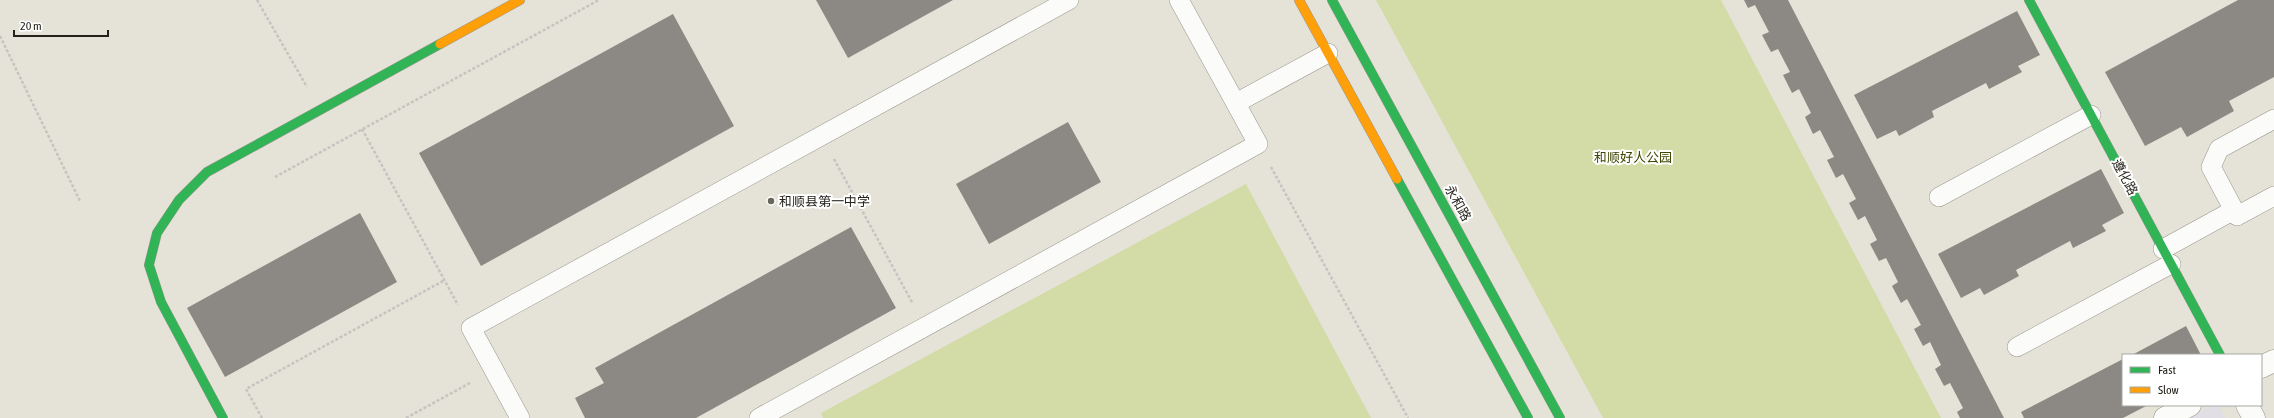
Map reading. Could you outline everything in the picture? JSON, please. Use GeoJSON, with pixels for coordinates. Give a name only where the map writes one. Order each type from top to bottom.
{"type":"FeatureCollection","features":[{"type":"Feature","properties":{"kind":"street"},"geometry":{"type":"LineString","coordinates":[[223,418],[160,302],[149,265],[157,233],[179,200],[207,172],[520,0]]}},
{"type":"Feature","properties":{"kind":"street"},"geometry":{"type":"LineString","coordinates":[[1299,0],[1528,418]]}},
{"type":"Feature","properties":{"kind":"street","name":"永和路"},"geometry":{"type":"LineString","coordinates":[[1332,0],[1560,418]]}},
{"type":"Feature","properties":{"kind":"street","name":"遵化路"},"geometry":{"type":"LineString","coordinates":[[2029,0],[2219,354]]}},
{"type":"Feature","properties":{"kind":"street"},"geometry":{"type":"LineString","coordinates":[[2262,367],[2274,361]]}},
{"type":"Feature","properties":{"kind":"street"},"geometry":{"type":"LineString","coordinates":[[2165,418],[2188,406]]}},
{"type":"Feature","properties":{"kind":"street"},"geometry":{"type":"LineString","coordinates":[[2248,406],[2254,418]]}},
{"type":"Feature","properties":{"kind":"lane"},"geometry":{"type":"LineString","coordinates":[[520,418],[470,328],[1069,0]]}},
{"type":"Feature","properties":{"kind":"lane"},"geometry":{"type":"LineString","coordinates":[[759,418],[1258,144],[1179,0]]}},
{"type":"Feature","properties":{"kind":"lane"},"geometry":{"type":"LineString","coordinates":[[1236,103],[1328,53]]}},
{"type":"Feature","properties":{"kind":"lane"},"geometry":{"type":"LineString","coordinates":[[1939,197],[2091,115]]}},
{"type":"Feature","properties":{"kind":"lane"},"geometry":{"type":"LineString","coordinates":[[2274,119],[2219,149],[2211,167],[2237,216],[2274,196]]}},
{"type":"Feature","properties":{"kind":"lane"},"geometry":{"type":"LineString","coordinates":[[2017,347],[2167,256],[2234,210]]}},
{"type":"Feature","properties":{"kind":"path"},"geometry":{"type":"LineString","coordinates":[[258,0],[320,110]]}},
{"type":"Feature","properties":{"kind":"path"},"geometry":{"type":"LineString","coordinates":[[275,178],[599,0]]}},
{"type":"Feature","properties":{"kind":"path"},"geometry":{"type":"LineString","coordinates":[[0,36],[80,201]]}},
{"type":"Feature","properties":{"kind":"path"},"geometry":{"type":"LineString","coordinates":[[362,129],[470,328]]}},
{"type":"Feature","properties":{"kind":"path"},"geometry":{"type":"LineString","coordinates":[[821,136],[925,327]]}},
{"type":"Feature","properties":{"kind":"path"},"geometry":{"type":"LineString","coordinates":[[1258,144],[1408,418]]}},
{"type":"Feature","properties":{"kind":"path"},"geometry":{"type":"LineString","coordinates":[[262,418],[246,389],[445,280]]}},
{"type":"Feature","properties":{"kind":"path"},"geometry":{"type":"LineString","coordinates":[[406,418],[494,370]]}},
{"type":"Feature","properties":{"kind":"shaded area"},"geometry":{"type":"Polygon","coordinates":[[[2211,406],[2219,406],[2225,418],[2189,418],[2211,406]]]}},
{"type":"Feature","properties":{"kind":"green space","name":"和顺好人公园"},"geometry":{"type":"Polygon","coordinates":[[[1376,0],[1721,0],[1941,418],[1603,418],[1376,0]]]}},
{"type":"Feature","properties":{"kind":"green space"},"geometry":{"type":"Polygon","coordinates":[[[1246,184],[1371,418],[823,418],[821,413],[1246,184]]]}},
{"type":"Feature","properties":{"kind":"building"},"geometry":{"type":"Polygon","coordinates":[[[816,0],[953,0],[848,58],[816,0]]]}},
{"type":"Feature","properties":{"kind":"building"},"geometry":{"type":"Polygon","coordinates":[[[1744,0],[1788,0],[2004,418],[1960,418],[1957,412],[1963,408],[1950,383],[1944,386],[1935,369],[1941,365],[1930,342],[1923,346],[1914,329],[1921,325],[1907,299],[1901,303],[1892,286],[1898,282],[1886,258],[1879,261],[1870,244],[1877,240],[1865,216],[1858,220],[1849,203],[1856,199],[1843,174],[1836,178],[1827,160],[1834,157],[1820,130],[1813,134],[1805,117],[1811,113],[1799,89],[1792,93],[1783,75],[1790,72],[1778,49],[1771,52],[1762,35],[1769,32],[1755,5],[1748,8],[1744,0]]]}},
{"type":"Feature","properties":{"kind":"building"},"geometry":{"type":"Polygon","coordinates":[[[2238,0],[2274,0],[2274,77],[2229,101],[2234,111],[2187,137],[2181,127],[2145,146],[2105,72],[2238,0]]]}},
{"type":"Feature","properties":{"kind":"building"},"geometry":{"type":"Polygon","coordinates":[[[2017,11],[2040,55],[2018,66],[2022,72],[1989,89],[1986,83],[1932,111],[1934,117],[1899,136],[1896,130],[1877,139],[1854,95],[2017,11]]]}},
{"type":"Feature","properties":{"kind":"building"},"geometry":{"type":"Polygon","coordinates":[[[673,14],[734,126],[481,266],[419,153],[673,14]]]}},
{"type":"Feature","properties":{"kind":"building"},"geometry":{"type":"Polygon","coordinates":[[[1068,122],[1101,182],[989,244],[956,184],[1068,122]]]}},
{"type":"Feature","properties":{"kind":"building"},"geometry":{"type":"Polygon","coordinates":[[[2101,169],[2124,213],[2102,225],[2106,231],[2073,248],[2070,241],[2016,270],[2019,276],[1984,295],[1980,288],[1961,298],[1938,254],[2101,169]]]}},
{"type":"Feature","properties":{"kind":"building"},"geometry":{"type":"Polygon","coordinates":[[[360,213],[397,282],[225,377],[187,308],[360,213]]]}},
{"type":"Feature","properties":{"kind":"building"},"geometry":{"type":"Polygon","coordinates":[[[851,227],[896,308],[696,418],[585,418],[575,398],[604,383],[595,368],[851,227]]]}},
{"type":"Feature","properties":{"kind":"building"},"geometry":{"type":"Polygon","coordinates":[[[2186,326],[2200,354],[2134,354],[2186,326]]]}},
{"type":"Feature","properties":{"kind":"building"},"geometry":{"type":"Polygon","coordinates":[[[2122,360],[2122,406],[2146,406],[2123,418],[2024,418],[2021,412],[2122,360]]]}},
{"type":"Feature","properties":{"kind":"traffic: fast"},"geometry":{"type":"LineString","coordinates":[[1332,0],[1560,418]]}},
{"type":"Feature","properties":{"kind":"traffic: fast"},"geometry":{"type":"LineString","coordinates":[[2029,0],[2219,354]]}},
{"type":"Feature","properties":{"kind":"traffic: fast"},"geometry":{"type":"LineString","coordinates":[[223,418],[161,302],[149,265],[157,233],[179,200],[207,172],[440,44]]}},
{"type":"Feature","properties":{"kind":"traffic: fast"},"geometry":{"type":"LineString","coordinates":[[1397,179],[1528,418]]}},
{"type":"Feature","properties":{"kind":"traffic: slow"},"geometry":{"type":"LineString","coordinates":[[440,44],[520,0]]}},
{"type":"Feature","properties":{"kind":"traffic: slow"},"geometry":{"type":"LineString","coordinates":[[1299,0],[1397,179]]}},
{"type":"Feature","properties":{"kind":"place","name":"和顺县第一中学"},"geometry":{"type":"Point","coordinates":[771,201]}}]}
